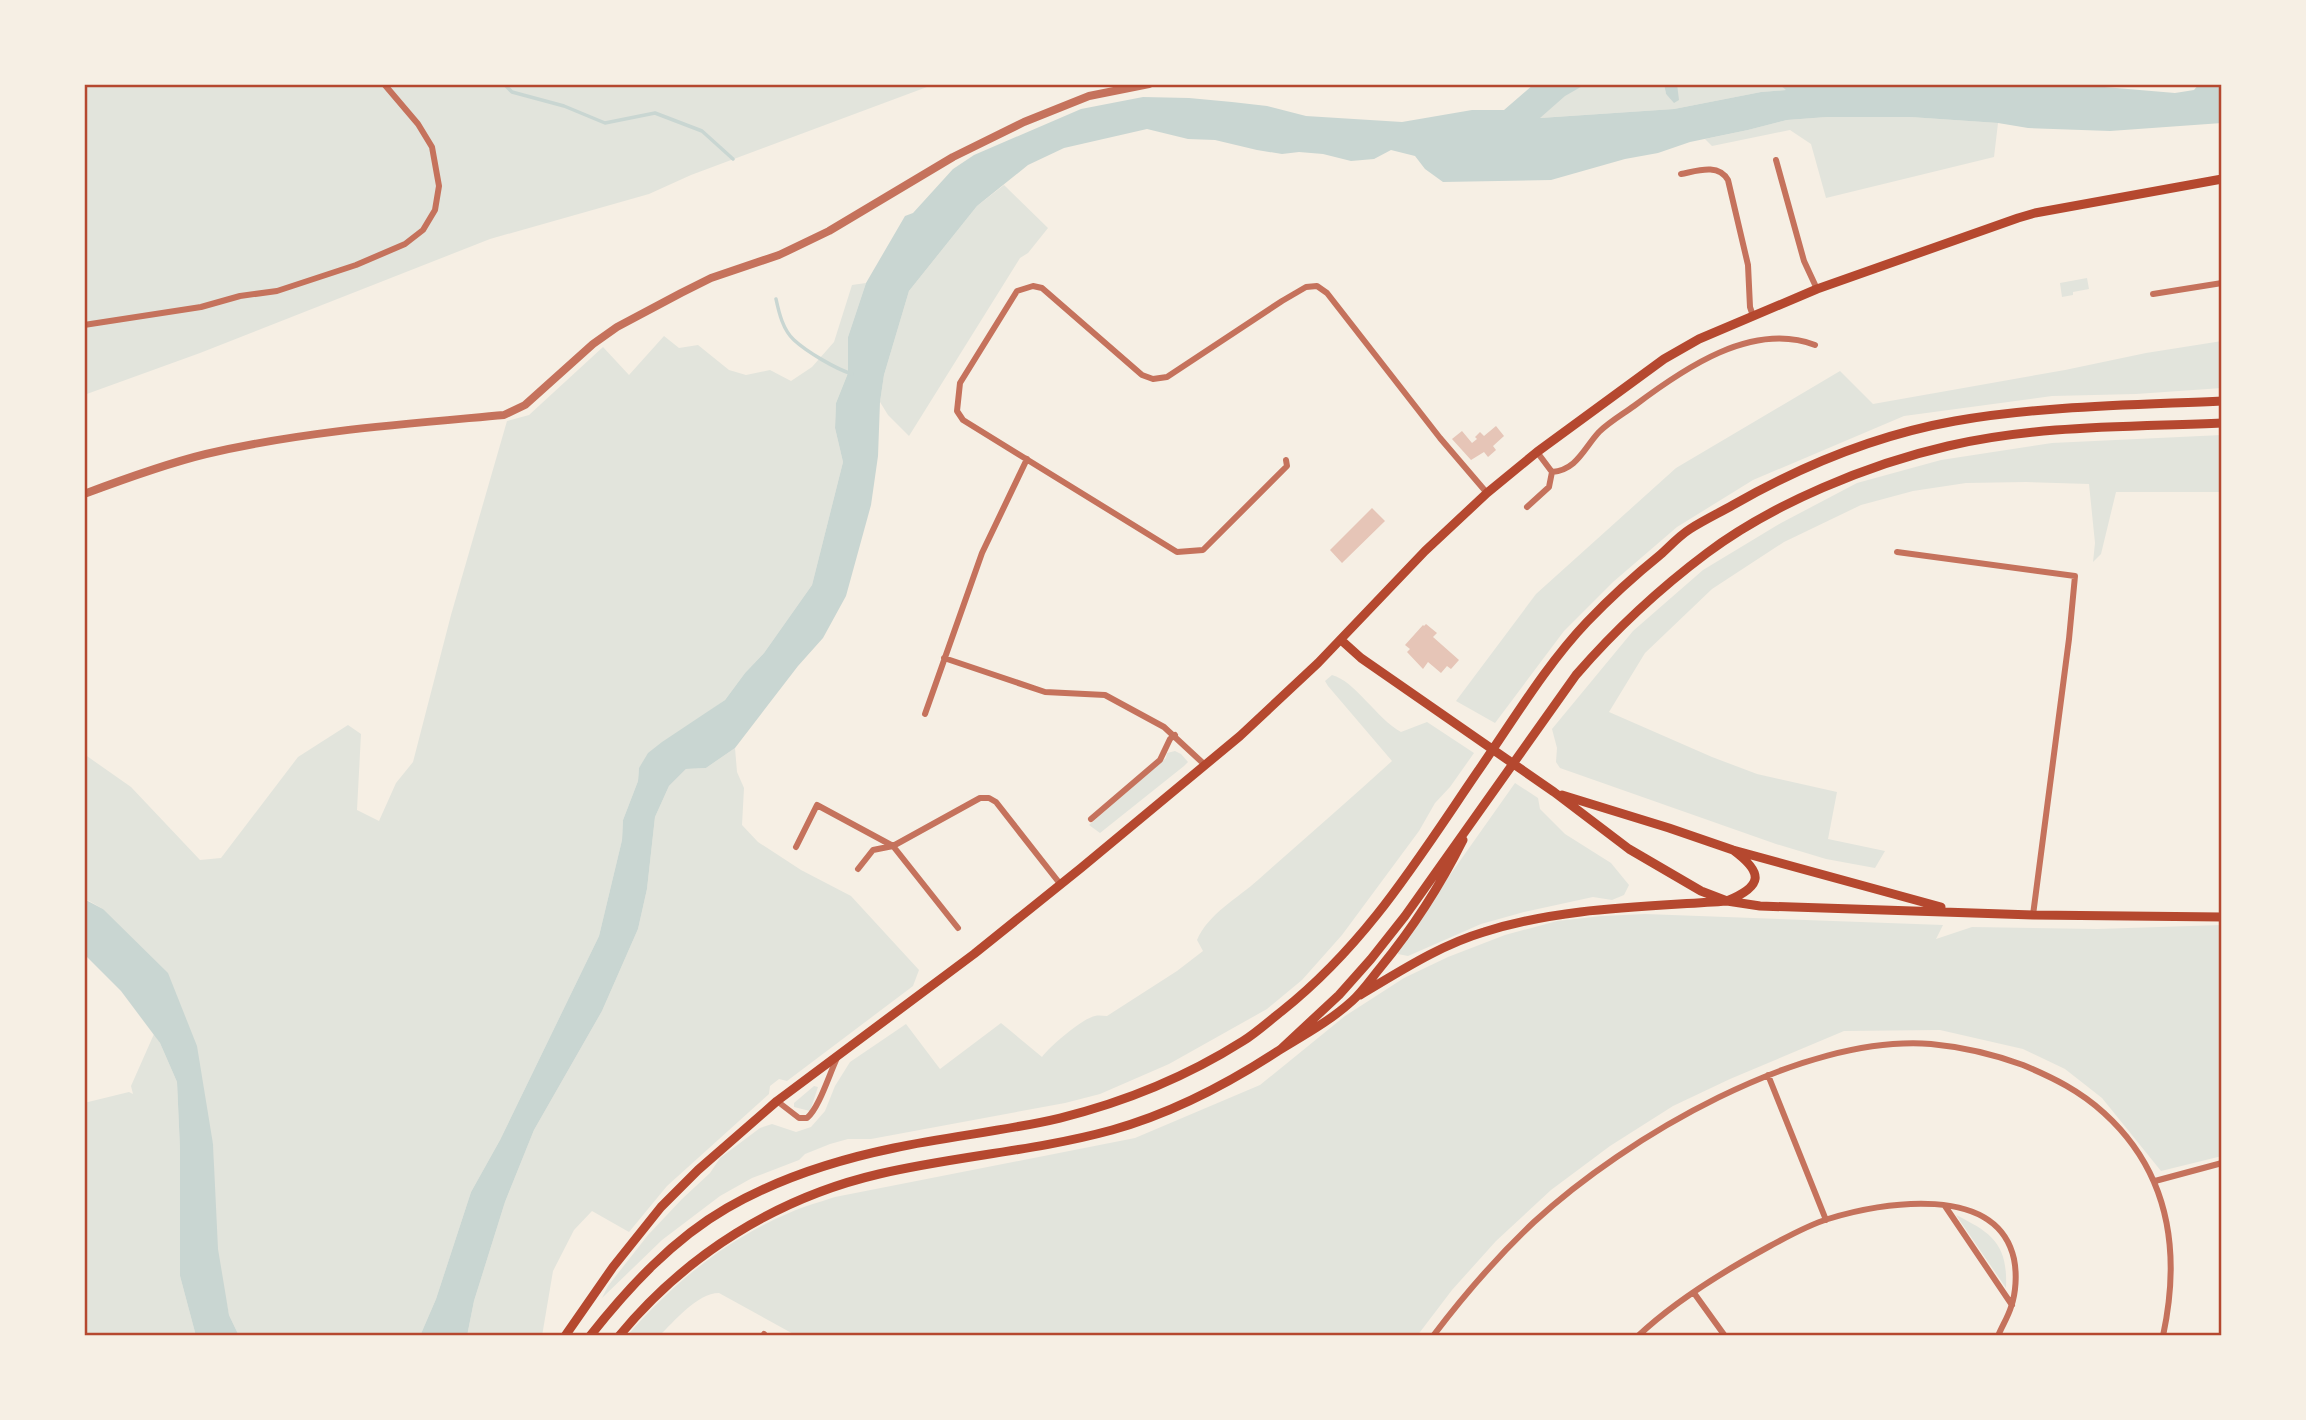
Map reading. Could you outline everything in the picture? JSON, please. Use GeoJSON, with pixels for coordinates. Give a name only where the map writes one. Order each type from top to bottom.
{"type":"FeatureCollection","features":[{"type":"Feature","properties":{"kind":"main road"},"geometry":{"type":"LineString","coordinates":[[565,1336],[613,1267],[661,1207],[698,1170],[777,1101],[927,990],[1061,885],[1205,765],[1263,716],[1341,639],[1390,585],[1487,493],[1664,359],[1699,339],[1817,289],[2035,213],[2222,179]]}},
{"type":"Feature","properties":{"kind":"main road"},"geometry":{"type":"LineString","coordinates":[[590,1336],[644,1273],[685,1237],[723,1210],[754,1194],[795,1176],[895,1147],[1055,1119],[1110,1105],[1183,1074],[1245,1040],[1311,987],[1372,923],[1419,860],[1525,704],[1583,626],[1628,581],[1690,529],[1766,486],[1823,459],[1871,441],[1958,420],[2057,410],[2222,401]]}},
{"type":"Feature","properties":{"kind":"main road"},"geometry":{"type":"LineString","coordinates":[[1281,1049],[1339,995],[1405,916],[1576,675],[1607,640],[1647,603],[1709,552],[1785,506],[1820,490],[1902,459],[1960,444],[2066,429],[2222,422]]}},
{"type":"Feature","properties":{"kind":"main road"},"geometry":{"type":"LineString","coordinates":[[1341,639],[1361,658],[1554,792],[1629,849],[1701,891],[1727,901],[1760,906],[2033,915],[2222,917]]}},
{"type":"Feature","properties":{"kind":"main road"},"geometry":{"type":"LineString","coordinates":[[1554,792],[1733,850],[1956,911]]}},
{"type":"Feature","properties":{"kind":"main road"},"geometry":{"type":"LineString","coordinates":[[1353,1000],[1395,950],[1443,879],[1478,811]]}},
{"type":"Feature","properties":{"kind":"main road"},"geometry":{"type":"LineString","coordinates":[[619,1336],[656,1295],[702,1256],[776,1210],[879,1174],[1065,1142],[1173,1109],[1214,1090],[1310,1033],[1353,1000],[1419,960],[1482,932],[1572,912],[1727,901],[1748,892],[1754,883],[1755,873],[1749,862],[1733,850]]}},
{"type":"Feature","properties":{"kind":"street"},"geometry":{"type":"LineString","coordinates":[[84,325],[201,307],[240,296],[277,291],[356,265],[405,244],[423,230],[435,210],[439,186],[432,147],[418,124],[384,84]]}},
{"type":"Feature","properties":{"kind":"street"},"geometry":{"type":"LineString","coordinates":[[84,494],[206,454],[285,439],[504,415],[525,405],[593,344],[617,327],[711,278],[779,255],[829,231],[953,157],[1072,101],[1098,93],[1149,84]]}},
{"type":"Feature","properties":{"kind":"street"},"geometry":{"type":"LineString","coordinates":[[1776,160],[1804,261],[1817,289]]}},
{"type":"Feature","properties":{"kind":"street"},"geometry":{"type":"LineString","coordinates":[[1681,174],[1715,169],[1728,180],[1748,265],[1750,307],[1753,316]]}},
{"type":"Feature","properties":{"kind":"street"},"geometry":{"type":"LineString","coordinates":[[2153,294],[2222,283]]}},
{"type":"Feature","properties":{"kind":"street"},"geometry":{"type":"LineString","coordinates":[[1286,460],[1287,466],[1203,550],[1177,552],[963,420],[957,411],[960,383],[1017,291],[1033,286],[1042,288],[1142,374],[1153,379],[1167,377],[1306,287],[1317,286],[1327,293],[1440,438],[1487,493]]}},
{"type":"Feature","properties":{"kind":"street"},"geometry":{"type":"LineString","coordinates":[[1552,472],[1567,470],[1600,432],[1648,396],[1708,358],[1731,348],[1764,340],[1800,338],[1815,345]]}},
{"type":"Feature","properties":{"kind":"street"},"geometry":{"type":"LineString","coordinates":[[1527,507],[1549,486],[1552,472],[1538,452]]}},
{"type":"Feature","properties":{"kind":"street"},"geometry":{"type":"LineString","coordinates":[[925,714],[982,553],[1027,459]]}},
{"type":"Feature","properties":{"kind":"street"},"geometry":{"type":"LineString","coordinates":[[1896,552],[2075,576],[2033,915]]}},
{"type":"Feature","properties":{"kind":"street"},"geometry":{"type":"LineString","coordinates":[[944,658],[1045,692],[1105,695],[1139,712],[1175,736],[1205,765]]}},
{"type":"Feature","properties":{"kind":"street"},"geometry":{"type":"LineString","coordinates":[[1091,819],[1160,760],[1170,739],[1175,736]]}},
{"type":"Feature","properties":{"kind":"street"},"geometry":{"type":"LineString","coordinates":[[859,869],[873,850],[893,846],[980,798],[989,798],[996,802],[1061,885]]}},
{"type":"Feature","properties":{"kind":"street"},"geometry":{"type":"LineString","coordinates":[[796,846],[817,805],[893,846],[958,928]]}},
{"type":"Feature","properties":{"kind":"street"},"geometry":{"type":"LineString","coordinates":[[1433,1336],[1459,1301],[1536,1220],[1593,1173],[1663,1127],[1768,1075],[1835,1054],[1887,1046],[1928,1044],[1968,1049],[2003,1058],[2067,1084],[2117,1125],[2155,1181],[2163,1204],[2170,1241],[2171,1281],[2163,1336]]}},
{"type":"Feature","properties":{"kind":"street"},"geometry":{"type":"LineString","coordinates":[[777,1101],[799,1118],[807,1118],[815,1111],[838,1056]]}},
{"type":"Feature","properties":{"kind":"street"},"geometry":{"type":"LineString","coordinates":[[1768,1075],[1826,1220]]}},
{"type":"Feature","properties":{"kind":"street"},"geometry":{"type":"LineString","coordinates":[[2155,1181],[2222,1163]]}},
{"type":"Feature","properties":{"kind":"street"},"geometry":{"type":"LineString","coordinates":[[1638,1336],[1694,1293],[1760,1252],[1826,1220],[1883,1206],[1933,1203],[1972,1213],[1995,1224],[2005,1236],[2016,1268],[2012,1305],[1998,1336]]}},
{"type":"Feature","properties":{"kind":"street"},"geometry":{"type":"LineString","coordinates":[[1945,1206],[2012,1305]]}},
{"type":"Feature","properties":{"kind":"street"},"geometry":{"type":"LineString","coordinates":[[1694,1293],[1725,1336]]}},
{"type":"Feature","properties":{"kind":"shaded area"},"geometry":{"type":"Polygon","coordinates":[[[84,84],[935,84],[691,175],[649,194],[490,239],[200,353],[84,395],[84,84]]]}},
{"type":"Feature","properties":{"kind":"shaded area"},"geometry":{"type":"Polygon","coordinates":[[[1534,84],[1586,84],[1565,96],[1540,118],[1674,109],[1761,92],[1786,90],[1779,84],[1886,87],[1920,84],[2069,84],[2175,93],[2194,90],[2199,84],[2222,84],[2222,123],[2110,131],[2028,128],[1998,123],[1910,117],[1787,120],[1690,142],[1658,153],[1625,159],[1551,180],[1443,182],[1425,169],[1415,156],[1391,150],[1374,159],[1351,161],[1323,154],[1282,154],[1215,140],[1188,139],[1147,129],[1064,148],[1028,165],[977,206],[909,291],[884,375],[871,505],[846,596],[823,638],[735,748],[706,768],[686,769],[669,786],[655,817],[647,889],[638,929],[602,1011],[534,1130],[505,1202],[474,1301],[467,1336],[420,1336],[436,1299],[471,1192],[500,1140],[599,936],[622,840],[623,820],[638,781],[639,768],[648,753],[725,700],[764,653],[812,585],[843,462],[835,428],[836,403],[848,373],[848,337],[866,283],[905,216],[913,213],[953,169],[974,155],[1081,109],[1143,97],[1189,98],[1267,106],[1306,116],[1402,122],[1472,110],[1504,110],[1534,84]]]}},
{"type":"Feature","properties":{"kind":"shaded area"},"geometry":{"type":"Polygon","coordinates":[[[1586,84],[1664,84],[1666,94],[1672,99],[1677,84],[1779,84],[1787,90],[1761,92],[1674,109],[1539,118],[1565,95],[1586,84]]]}},
{"type":"Feature","properties":{"kind":"shaded area"},"geometry":{"type":"Polygon","coordinates":[[[1664,84],[1677,84],[1679,100],[1674,103],[1666,94],[1664,84]]]}},
{"type":"Feature","properties":{"kind":"shaded area"},"geometry":{"type":"Polygon","coordinates":[[[1813,84],[1920,84],[1886,87],[1813,84]]]}},
{"type":"Feature","properties":{"kind":"shaded area"},"geometry":{"type":"Polygon","coordinates":[[[1910,117],[1998,123],[1994,157],[1826,198],[1811,144],[1790,130],[1712,146],[1705,139],[1787,120],[1910,117]]]}},
{"type":"Feature","properties":{"kind":"shaded area"},"geometry":{"type":"Polygon","coordinates":[[[1004,185],[1048,228],[1028,253],[1020,258],[909,436],[888,415],[880,402],[884,375],[909,291],[977,206],[1004,185]]]}},
{"type":"Feature","properties":{"kind":"shaded area"},"geometry":{"type":"Polygon","coordinates":[[[2087,278],[2089,289],[2062,297],[2060,283],[2087,278]]]}},
{"type":"Feature","properties":{"kind":"shaded area"},"geometry":{"type":"Polygon","coordinates":[[[866,283],[848,337],[848,373],[836,403],[835,428],[843,462],[812,585],[764,653],[725,700],[639,768],[638,781],[623,820],[622,840],[599,936],[500,1140],[471,1192],[436,1299],[420,1336],[239,1336],[229,1315],[215,1246],[213,1144],[103,909],[84,898],[84,754],[131,787],[200,860],[221,858],[298,757],[348,725],[361,734],[357,810],[379,821],[396,783],[413,762],[451,615],[507,421],[529,415],[603,347],[629,375],[664,336],[679,348],[698,345],[729,370],[746,375],[770,370],[791,381],[812,367],[834,342],[852,285],[866,283]]]}},
{"type":"Feature","properties":{"kind":"shaded area"},"geometry":{"type":"Polygon","coordinates":[[[2222,341],[2222,388],[2052,396],[1904,416],[1753,480],[1677,527],[1613,582],[1564,631],[1495,723],[1456,701],[1536,594],[1676,468],[1840,371],[1873,404],[2222,341]]]}},
{"type":"Feature","properties":{"kind":"shaded area"},"geometry":{"type":"Polygon","coordinates":[[[2222,435],[2222,492],[2116,492],[2101,554],[2093,562],[2095,543],[2089,484],[1966,483],[1913,491],[1861,505],[1784,542],[1712,589],[1645,653],[1609,712],[1757,774],[1837,792],[1828,839],[1885,851],[1875,868],[1826,859],[1776,844],[1560,768],[1556,762],[1557,748],[1552,729],[1633,631],[1703,570],[1781,523],[1857,483],[1941,460],[2052,443],[2222,435]]]}},
{"type":"Feature","properties":{"kind":"shaded area"},"geometry":{"type":"Polygon","coordinates":[[[1332,675],[1358,692],[1401,732],[1427,722],[1474,753],[1435,803],[1419,831],[1342,935],[1302,980],[1267,1009],[1169,1064],[1100,1094],[871,1139],[848,1139],[805,1154],[799,1160],[752,1178],[720,1196],[662,1240],[602,1298],[608,1286],[648,1235],[710,1173],[720,1158],[760,1128],[772,1124],[796,1132],[811,1127],[825,1111],[835,1086],[850,1062],[906,1024],[940,1069],[1001,1023],[1042,1057],[1083,1022],[1095,1016],[1107,1016],[1203,951],[1197,940],[1208,922],[1392,761],[1328,686],[1325,681],[1332,675]]]}},
{"type":"Feature","properties":{"kind":"shaded area"},"geometry":{"type":"Polygon","coordinates":[[[735,748],[737,772],[744,788],[742,825],[758,842],[801,870],[851,896],[919,970],[913,986],[787,1081],[779,1079],[770,1086],[769,1094],[667,1186],[629,1232],[592,1211],[574,1230],[553,1271],[542,1336],[467,1336],[474,1301],[505,1202],[534,1130],[602,1011],[638,929],[647,889],[655,817],[669,786],[686,769],[706,768],[735,748]]]}},
{"type":"Feature","properties":{"kind":"shaded area"},"geometry":{"type":"Polygon","coordinates":[[[1175,751],[1188,762],[1184,766],[1100,833],[1089,825],[1166,758],[1167,753],[1175,751]]]}},
{"type":"Feature","properties":{"kind":"shaded area"},"geometry":{"type":"Polygon","coordinates":[[[1515,783],[1538,798],[1540,809],[1565,834],[1611,863],[1629,885],[1624,895],[1612,900],[1593,897],[1524,912],[1481,924],[1408,956],[1398,954],[1397,950],[1515,783]]]}},
{"type":"Feature","properties":{"kind":"shaded area"},"geometry":{"type":"Polygon","coordinates":[[[84,899],[103,909],[168,973],[197,1046],[213,1144],[218,1249],[229,1315],[239,1336],[196,1336],[180,1276],[177,1082],[160,1043],[121,991],[84,954],[84,899]]]}},
{"type":"Feature","properties":{"kind":"shaded area"},"geometry":{"type":"Polygon","coordinates":[[[1645,914],[1943,925],[1936,939],[1972,927],[2097,929],[2222,925],[2222,1156],[2161,1171],[2102,1098],[2065,1069],[2023,1049],[1940,1030],[1844,1031],[1673,1106],[1610,1146],[1551,1190],[1496,1241],[1452,1290],[1417,1336],[797,1336],[719,1293],[694,1303],[659,1336],[627,1336],[681,1281],[721,1250],[743,1236],[795,1211],[835,1197],[1135,1138],[1260,1085],[1345,1016],[1404,978],[1448,957],[1505,935],[1557,921],[1645,914]]]}},
{"type":"Feature","properties":{"kind":"shaded area"},"geometry":{"type":"Polygon","coordinates":[[[154,1034],[177,1082],[180,1276],[196,1336],[84,1336],[84,1103],[129,1092],[133,1094],[131,1086],[154,1034]]]}},
{"type":"Feature","properties":{"kind":"shaded area"},"geometry":{"type":"Polygon","coordinates":[[[814,1086],[818,1087],[810,1111],[794,1107],[794,1103],[814,1086]]]}},
{"type":"Feature","properties":{"kind":"shaded area"},"geometry":{"type":"Polygon","coordinates":[[[1956,1215],[1988,1234],[2001,1250],[2006,1288],[1956,1215]]]}},
{"type":"Feature","properties":{"kind":"building"},"geometry":{"type":"Polygon","coordinates":[[[1496,426],[1504,436],[1493,446],[1496,450],[1488,457],[1484,452],[1471,460],[1452,439],[1462,431],[1472,443],[1480,432],[1484,436],[1496,426]]]}},
{"type":"Feature","properties":{"kind":"building"},"geometry":{"type":"Polygon","coordinates":[[[1372,508],[1385,521],[1342,563],[1330,550],[1372,508]]]}},
{"type":"Feature","properties":{"kind":"building"},"geometry":{"type":"Polygon","coordinates":[[[1426,624],[1437,633],[1433,637],[1459,660],[1451,669],[1447,666],[1441,673],[1428,662],[1423,669],[1407,652],[1410,649],[1405,645],[1426,624]]]}},
{"type":"Feature","properties":{"kind":"waterway"},"geometry":{"type":"LineString","coordinates":[[504,84],[512,92],[564,106],[605,123],[655,113],[702,131],[733,159]]}},
{"type":"Feature","properties":{"kind":"waterway"},"geometry":{"type":"LineString","coordinates":[[776,299],[784,326],[794,340],[822,360],[852,374]]}}]}
